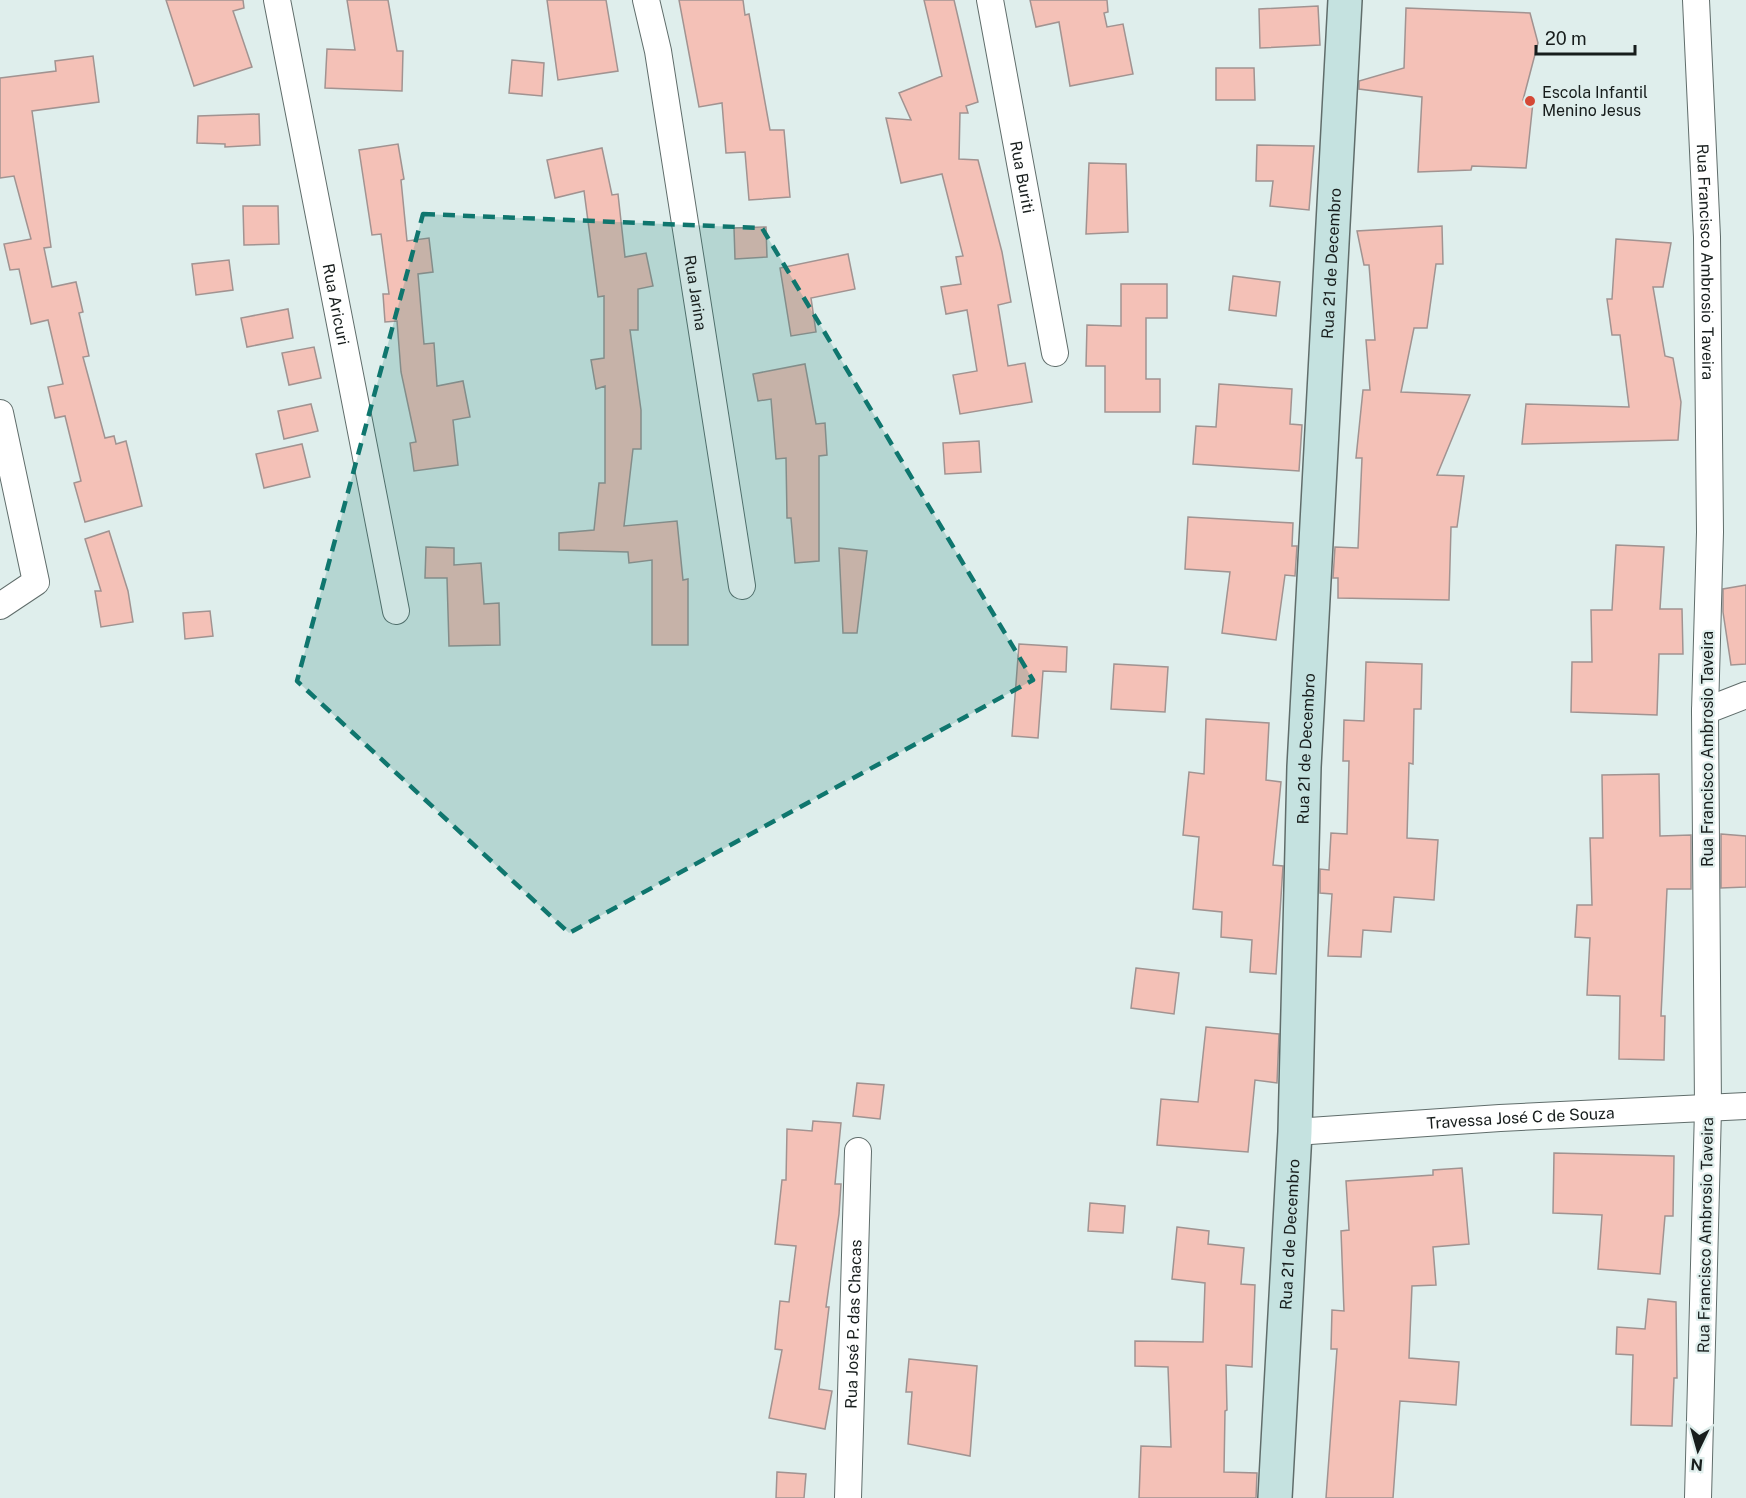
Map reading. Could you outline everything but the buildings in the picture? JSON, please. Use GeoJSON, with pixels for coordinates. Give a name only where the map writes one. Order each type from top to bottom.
{"type":"FeatureCollection","features":[{"type":"Feature","properties":{"kind":"street","name":"Rua Aricuri"},"geometry":{"type":"LineString","coordinates":[[277,0],[396,611]]}},
{"type":"Feature","properties":{"kind":"street","name":"Rua Jarina"},"geometry":{"type":"LineString","coordinates":[[646,0],[660,62],[742,586]]}},
{"type":"Feature","properties":{"kind":"street","name":"Rua Buriti"},"geometry":{"type":"LineString","coordinates":[[990,0],[1056,353]]}},
{"type":"Feature","properties":{"kind":"street","name":"Rua 21 de Decembro"},"geometry":{"type":"LineString","coordinates":[[1275,1498],[1295,1132],[1304,767],[1345,0]]}},
{"type":"Feature","properties":{"kind":"street","name":"Rua Francisco Ambrosio Taveira"},"geometry":{"type":"LineString","coordinates":[[1696,0],[1707,237],[1710,532],[1705,711],[1708,1109],[1698,1498]]}},
{"type":"Feature","properties":{"kind":"street"},"geometry":{"type":"LineString","coordinates":[[0,413],[36,582],[0,606]]}},
{"type":"Feature","properties":{"kind":"street"},"geometry":{"type":"LineString","coordinates":[[1705,711],[1746,695]]}},
{"type":"Feature","properties":{"kind":"street","name":"Travessa José C de Souza"},"geometry":{"type":"LineString","coordinates":[[1295,1132],[1500,1118],[1746,1106]]}},
{"type":"Feature","properties":{"kind":"street","name":"Rua José P. das Chacas"},"geometry":{"type":"LineString","coordinates":[[848,1498],[858,1151]]}},
{"type":"Feature","properties":{"kind":"highlighted area"},"geometry":{"type":"Polygon","coordinates":[[[423,214],[762,228],[1033,680],[569,933],[297,681],[423,214]]]}},
{"type":"Feature","properties":{"kind":"place","name":"Escola Infantil Menino Jesus"},"geometry":{"type":"Point","coordinates":[1530,101]}}]}
